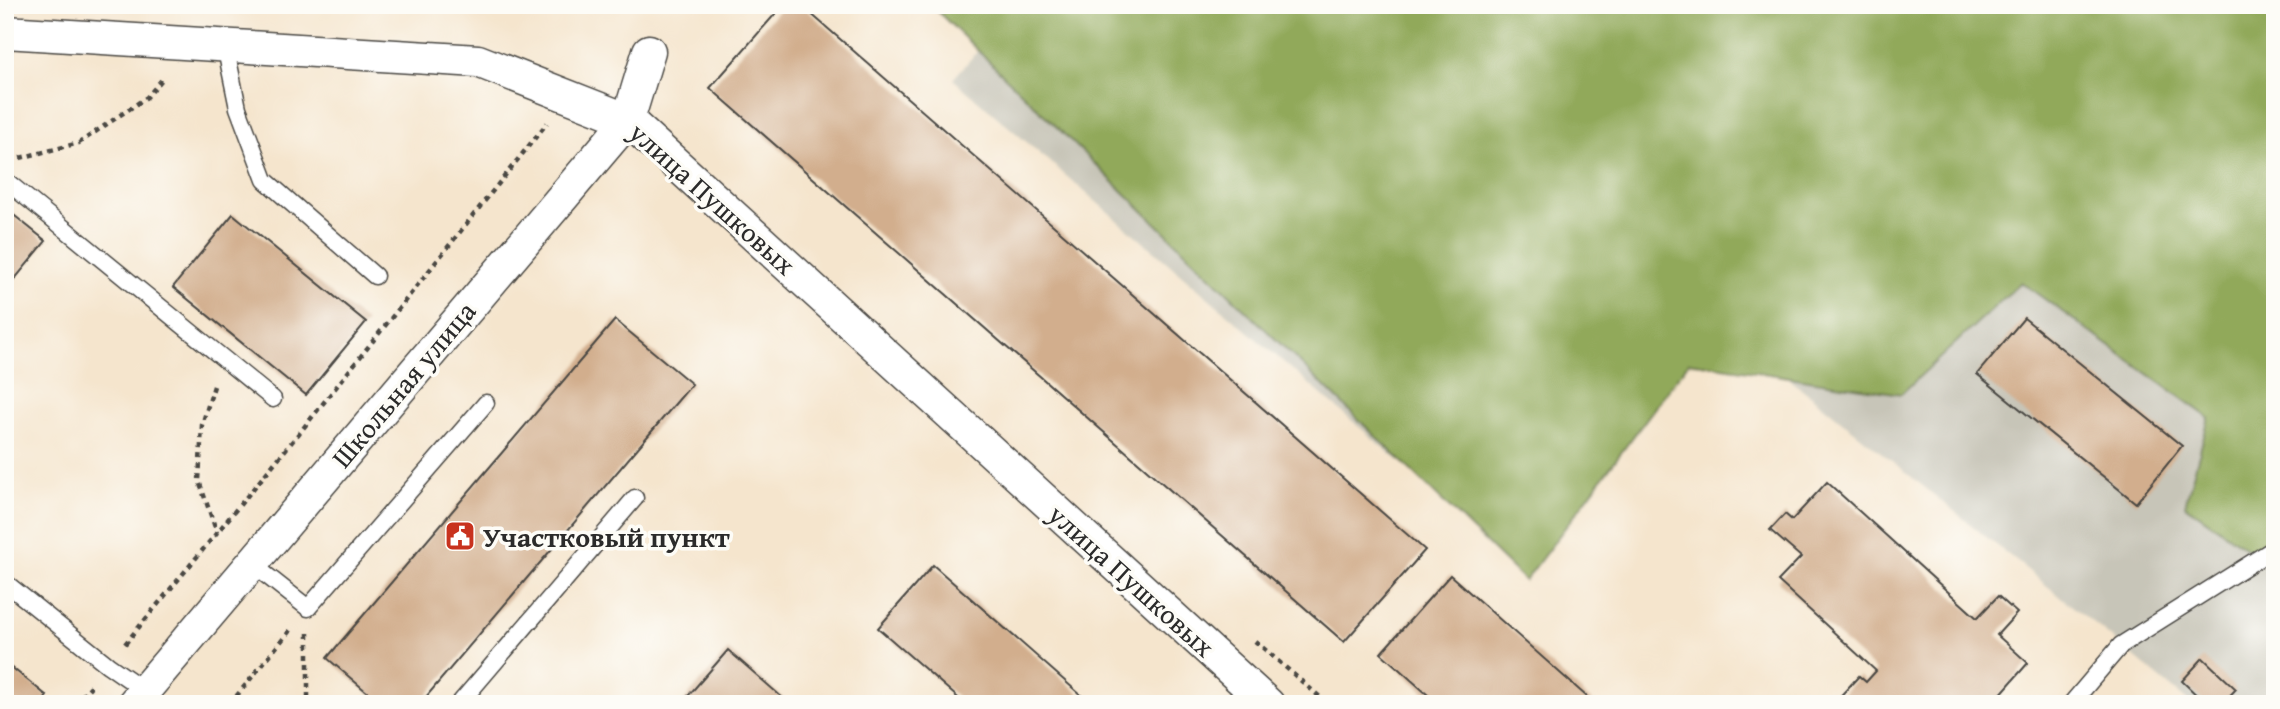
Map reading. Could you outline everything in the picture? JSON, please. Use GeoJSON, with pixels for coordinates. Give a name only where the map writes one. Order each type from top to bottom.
{"type":"FeatureCollection","features":[{"type":"Feature","properties":{"kind":"street","name":"улица Пушковых"},"geometry":{"type":"LineString","coordinates":[[5,32],[478,61],[628,120],[1268,704]]}},
{"type":"Feature","properties":{"kind":"street","name":"Школьная улица"},"geometry":{"type":"LineString","coordinates":[[144,699],[251,563],[628,120],[649,51]]}},
{"type":"Feature","properties":{"kind":"lane"},"geometry":{"type":"LineString","coordinates":[[225,46],[238,108],[265,180],[374,276]]}},
{"type":"Feature","properties":{"kind":"lane"},"geometry":{"type":"LineString","coordinates":[[5,180],[273,399]]}},
{"type":"Feature","properties":{"kind":"lane"},"geometry":{"type":"LineString","coordinates":[[251,563],[308,608],[486,403]]}},
{"type":"Feature","properties":{"kind":"lane"},"geometry":{"type":"LineString","coordinates":[[459,704],[635,498]]}},
{"type":"Feature","properties":{"kind":"lane"},"geometry":{"type":"LineString","coordinates":[[2071,704],[2121,645],[2275,548]]}},
{"type":"Feature","properties":{"kind":"lane"},"geometry":{"type":"LineString","coordinates":[[7,584],[108,665],[144,699]]}},
{"type":"Feature","properties":{"kind":"path"},"geometry":{"type":"LineString","coordinates":[[18,159],[79,143],[147,97],[193,42]]}},
{"type":"Feature","properties":{"kind":"path"},"geometry":{"type":"LineString","coordinates":[[75,704],[550,121]]}},
{"type":"Feature","properties":{"kind":"path"},"geometry":{"type":"LineString","coordinates":[[217,533],[200,481],[202,425],[223,358]]}},
{"type":"Feature","properties":{"kind":"path"},"geometry":{"type":"LineString","coordinates":[[230,704],[308,608]]}},
{"type":"Feature","properties":{"kind":"path"},"geometry":{"type":"LineString","coordinates":[[308,608],[308,704]]}},
{"type":"Feature","properties":{"kind":"path"},"geometry":{"type":"LineString","coordinates":[[1254,640],[1328,704]]}},
{"type":"Feature","properties":{"kind":"shaded area"},"geometry":{"type":"Polygon","coordinates":[[[1018,5],[2275,5],[2275,704],[2191,704],[1674,286],[1476,527],[953,79],[1018,5]]]}},
{"type":"Feature","properties":{"kind":"green space"},"geometry":{"type":"Polygon","coordinates":[[[942,5],[2275,5],[2275,568],[2185,505],[2209,418],[2021,282],[1901,394],[1689,362],[1525,581],[936,10],[942,5]]]}},
{"type":"Feature","properties":{"kind":"building"},"geometry":{"type":"Polygon","coordinates":[[[783,5],[801,5],[1425,550],[1344,642],[710,88],[783,5]]]}},
{"type":"Feature","properties":{"kind":"building"},"geometry":{"type":"Polygon","coordinates":[[[5,208],[46,241],[5,291],[5,208]]]}},
{"type":"Feature","properties":{"kind":"building"},"geometry":{"type":"Polygon","coordinates":[[[233,214],[366,322],[306,395],[173,287],[233,214]]]}},
{"type":"Feature","properties":{"kind":"building"},"geometry":{"type":"Polygon","coordinates":[[[2024,318],[2182,446],[2136,503],[1977,374],[2024,318]]]}},
{"type":"Feature","properties":{"kind":"building"},"geometry":{"type":"Polygon","coordinates":[[[615,320],[692,384],[420,704],[381,704],[327,658],[615,320]]]}},
{"type":"Feature","properties":{"kind":"building"},"geometry":{"type":"Polygon","coordinates":[[[1827,482],[1977,618],[1998,596],[2017,613],[1997,635],[2028,663],[1992,704],[1833,704],[1859,676],[1866,682],[1876,671],[1778,581],[1801,557],[1770,530],[1785,514],[1792,520],[1827,482]]]}},
{"type":"Feature","properties":{"kind":"building"},"geometry":{"type":"Polygon","coordinates":[[[933,565],[1091,704],[965,704],[878,628],[933,565]]]}},
{"type":"Feature","properties":{"kind":"building"},"geometry":{"type":"Polygon","coordinates":[[[1450,575],[1595,704],[1438,704],[1381,653],[1450,575]]]}},
{"type":"Feature","properties":{"kind":"building"},"geometry":{"type":"Polygon","coordinates":[[[728,650],[784,699],[779,704],[681,704],[728,650]]]}},
{"type":"Feature","properties":{"kind":"building"},"geometry":{"type":"Polygon","coordinates":[[[2203,658],[2236,689],[2222,704],[2206,704],[2182,681],[2203,658]]]}},
{"type":"Feature","properties":{"kind":"building"},"geometry":{"type":"Polygon","coordinates":[[[5,662],[47,696],[41,704],[5,704],[5,662]]]}},
{"type":"Feature","properties":{"kind":"place","name":"Участковый пункт"},"geometry":{"type":"Point","coordinates":[460,536]}}]}
